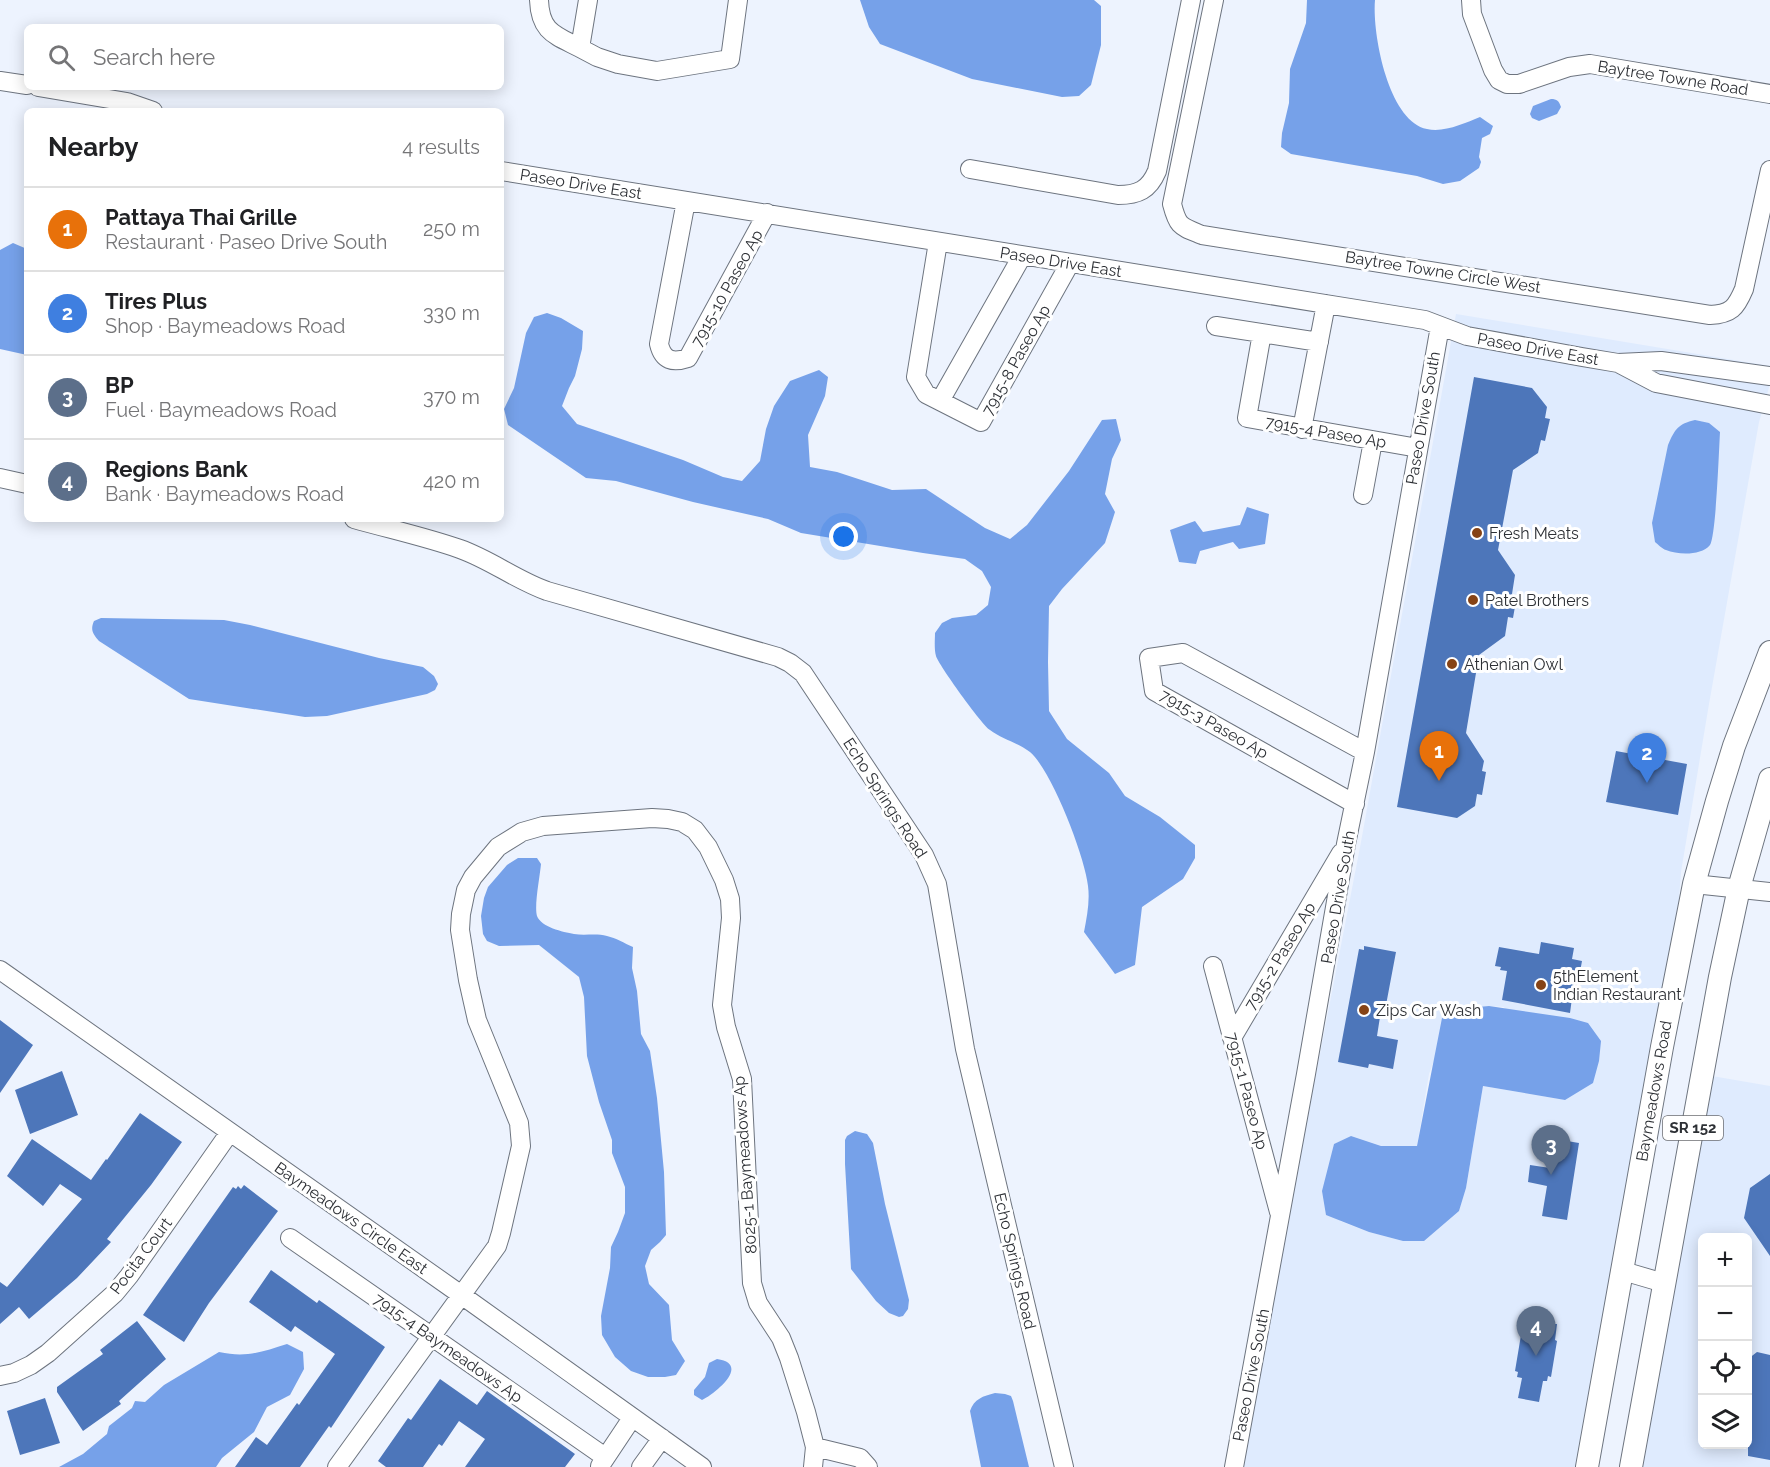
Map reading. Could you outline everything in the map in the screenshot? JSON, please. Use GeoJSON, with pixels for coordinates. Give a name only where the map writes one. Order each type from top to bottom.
{"type":"FeatureCollection","features":[{"type":"Feature","properties":{"kind":"main road","name":"Baymeadows Road"},"geometry":{"type":"LineString","coordinates":[[1587,1467],[1662,1047],[1694,884],[1734,746],[1770,652]]}},
{"type":"Feature","properties":{"kind":"main road","name":"SR 152"},"geometry":{"type":"LineString","coordinates":[[1631,1467],[1720,977],[1739,888],[1770,779]]}},
{"type":"Feature","properties":{"kind":"street"},"geometry":{"type":"LineString","coordinates":[[539,0],[543,23],[551,33],[597,57],[618,64],[657,71],[730,59],[738,0]]}},
{"type":"Feature","properties":{"kind":"street"},"geometry":{"type":"LineString","coordinates":[[580,48],[588,0]]}},
{"type":"Feature","properties":{"kind":"street"},"geometry":{"type":"LineString","coordinates":[[970,169],[1118,195],[1130,195],[1142,190],[1152,182],[1157,171],[1191,0]]}},
{"type":"Feature","properties":{"kind":"street","name":"Baytree Towne Circle West"},"geometry":{"type":"LineString","coordinates":[[1214,0],[1172,204],[1176,220],[1183,228],[1202,235],[1720,315],[1730,311],[1739,301],[1744,289],[1770,170]]}},
{"type":"Feature","properties":{"kind":"street","name":"Baytree Towne Road"},"geometry":{"type":"LineString","coordinates":[[1471,0],[1474,21],[1493,70],[1499,80],[1507,84],[1519,84],[1569,67],[1590,64],[1770,94]]}},
{"type":"Feature","properties":{"kind":"street"},"geometry":{"type":"LineString","coordinates":[[0,81],[24,85]]}},
{"type":"Feature","properties":{"kind":"street"},"geometry":{"type":"LineString","coordinates":[[56,90],[127,102],[144,108]]}},
{"type":"Feature","properties":{"kind":"street","name":"Paseo Drive East"},"geometry":{"type":"LineString","coordinates":[[504,171],[1425,320],[1467,336],[1618,363],[1661,361],[1770,376]]}},
{"type":"Feature","properties":{"kind":"street","name":"7915-10 Paseo Ap"},"geometry":{"type":"LineString","coordinates":[[686,201],[659,345],[661,353],[667,359],[678,362],[688,358],[767,213]]}},
{"type":"Feature","properties":{"kind":"street","name":"7915-8 Paseo Ap"},"geometry":{"type":"LineString","coordinates":[[938,242],[916,377],[926,394],[981,422],[1070,263]]}},
{"type":"Feature","properties":{"kind":"street"},"geometry":{"type":"LineString","coordinates":[[940,400],[1022,256]]}},
{"type":"Feature","properties":{"kind":"street"},"geometry":{"type":"LineString","coordinates":[[1302,429],[1326,304]]}},
{"type":"Feature","properties":{"kind":"street"},"geometry":{"type":"LineString","coordinates":[[1216,326],[1319,342]]}},
{"type":"Feature","properties":{"kind":"street","name":"Paseo Drive South"},"geometry":{"type":"LineString","coordinates":[[1234,1467],[1346,844],[1365,753],[1440,326]]}},
{"type":"Feature","properties":{"kind":"street","name":"7915-4 Paseo Ap"},"geometry":{"type":"LineString","coordinates":[[1262,333],[1247,418],[1418,448]]}},
{"type":"Feature","properties":{"kind":"street","name":"Paseo Drive East"},"geometry":{"type":"LineString","coordinates":[[1618,363],[1656,382],[1770,405]]}},
{"type":"Feature","properties":{"kind":"street"},"geometry":{"type":"LineString","coordinates":[[1363,495],[1373,441]]}},
{"type":"Feature","properties":{"kind":"street"},"geometry":{"type":"LineString","coordinates":[[0,478],[24,483]]}},
{"type":"Feature","properties":{"kind":"street","name":"Echo Springs Road"},"geometry":{"type":"LineString","coordinates":[[365,522],[460,549],[528,584],[547,591],[778,657],[803,673],[924,855],[937,884],[965,1049],[1064,1467]]}},
{"type":"Feature","properties":{"kind":"street","name":"7915-3 Paseo Ap"},"geometry":{"type":"LineString","coordinates":[[1355,804],[1154,691],[1149,658],[1183,653],[1365,753]]}},
{"type":"Feature","properties":{"kind":"street","name":"8025-1 Baymeadows Ap"},"geometry":{"type":"LineString","coordinates":[[337,1467],[460,1294],[497,1246],[501,1233],[521,1135],[519,1123],[477,1020],[470,990],[460,930],[466,890],[473,877],[498,847],[522,832],[543,826],[652,818],[682,822],[695,830],[708,847],[724,880],[730,899],[731,918],[722,1005],[726,1027],[742,1079],[753,1282],[758,1303],[781,1338],[806,1412],[815,1447],[813,1467]]}},
{"type":"Feature","properties":{"kind":"street","name":"7915-2 Paseo Ap"},"geometry":{"type":"LineString","coordinates":[[1232,1038],[1346,844]]}},
{"type":"Feature","properties":{"kind":"street"},"geometry":{"type":"LineString","coordinates":[[1694,884],[1770,892]]}},
{"type":"Feature","properties":{"kind":"street","name":"7915-1 Paseo Ap"},"geometry":{"type":"LineString","coordinates":[[1213,966],[1280,1216]]}},
{"type":"Feature","properties":{"kind":"street","name":"Baymeadows Circle East"},"geometry":{"type":"LineString","coordinates":[[0,970],[702,1467]]}},
{"type":"Feature","properties":{"kind":"street","name":"Pocita Court"},"geometry":{"type":"LineString","coordinates":[[0,1376],[14,1373],[40,1359],[114,1293],[129,1276],[230,1132]]}},
{"type":"Feature","properties":{"kind":"street","name":"7915-4 Baymeadows Ap"},"geometry":{"type":"LineString","coordinates":[[290,1238],[430,1336],[602,1462]]}},
{"type":"Feature","properties":{"kind":"street"},"geometry":{"type":"LineString","coordinates":[[1623,1271],[1664,1283]]}},
{"type":"Feature","properties":{"kind":"street"},"geometry":{"type":"LineString","coordinates":[[602,1462],[632,1418]]}},
{"type":"Feature","properties":{"kind":"street"},"geometry":{"type":"LineString","coordinates":[[641,1467],[662,1438]]}},
{"type":"Feature","properties":{"kind":"street"},"geometry":{"type":"LineString","coordinates":[[815,1447],[860,1458],[868,1467]]}},
{"type":"Feature","properties":{"kind":"shaded area"},"geometry":{"type":"Polygon","coordinates":[[[1456,314],[1770,366],[1770,384],[1759,422],[1709,704],[1681,872],[1679,899],[1576,1467],[1240,1467],[1361,842],[1456,314]],[[1504,1007],[1454,1009],[1429,1074],[1417,1146],[1381,1146],[1351,1136],[1334,1144],[1330,1162],[1340,1221],[1403,1241],[1459,1211],[1466,1188],[1483,1086],[1565,1100],[1504,1007]]]}},
{"type":"Feature","properties":{"kind":"shaded area"},"geometry":{"type":"Polygon","coordinates":[[[1712,1076],[1770,1086],[1770,1467],[1642,1467],[1712,1076]]]}},
{"type":"Feature","properties":{"kind":"water"},"geometry":{"type":"Polygon","coordinates":[[[860,0],[1094,0],[1101,6],[1101,45],[1091,85],[1079,96],[1062,97],[972,79],[880,44],[869,27],[860,0]]]}},
{"type":"Feature","properties":{"kind":"water"},"geometry":{"type":"Polygon","coordinates":[[[1307,0],[1375,0],[1376,33],[1385,74],[1402,110],[1413,123],[1427,129],[1447,129],[1480,117],[1493,126],[1490,134],[1482,138],[1479,168],[1460,181],[1443,184],[1417,176],[1291,154],[1281,147],[1289,103],[1290,69],[1306,23],[1307,0]]]}},
{"type":"Feature","properties":{"kind":"water"},"geometry":{"type":"Polygon","coordinates":[[[1551,99],[1559,102],[1561,107],[1557,114],[1539,121],[1532,118],[1530,114],[1533,106],[1551,99]]]}},
{"type":"Feature","properties":{"kind":"water"},"geometry":{"type":"Polygon","coordinates":[[[13,243],[24,248],[24,354],[0,349],[0,250],[13,243]]]}},
{"type":"Feature","properties":{"kind":"water"},"geometry":{"type":"Polygon","coordinates":[[[547,313],[583,331],[582,349],[575,376],[562,406],[577,424],[683,460],[723,477],[742,481],[760,461],[766,429],[774,406],[790,381],[819,370],[828,377],[825,396],[808,435],[810,467],[837,472],[892,490],[926,489],[985,528],[1010,539],[1027,525],[1069,471],[1102,420],[1116,419],[1121,440],[1112,459],[1105,494],[1115,512],[1105,543],[1049,606],[1049,711],[1067,739],[1109,773],[1125,796],[1160,817],[1195,845],[1195,858],[1183,879],[1142,907],[1135,965],[1115,974],[1084,932],[1089,897],[1086,873],[1066,815],[1039,762],[1030,752],[985,726],[952,682],[936,656],[935,633],[942,623],[952,618],[976,615],[988,605],[991,587],[982,571],[965,559],[801,533],[768,519],[616,481],[586,478],[508,425],[504,409],[514,388],[526,333],[534,317],[547,313]]]}},
{"type":"Feature","properties":{"kind":"water"},"geometry":{"type":"Polygon","coordinates":[[[1695,420],[1709,423],[1720,432],[1714,526],[1710,545],[1706,549],[1695,553],[1677,553],[1655,542],[1652,523],[1668,445],[1678,428],[1695,420]]]}},
{"type":"Feature","properties":{"kind":"water"},"geometry":{"type":"Polygon","coordinates":[[[1247,507],[1269,514],[1265,544],[1239,549],[1233,542],[1200,551],[1196,564],[1179,562],[1170,530],[1195,521],[1203,532],[1240,525],[1247,507]]]}},
{"type":"Feature","properties":{"kind":"water"},"geometry":{"type":"Polygon","coordinates":[[[101,618],[224,620],[250,625],[423,667],[434,676],[438,684],[435,690],[427,694],[327,716],[305,717],[189,699],[99,641],[92,627],[94,621],[101,618]]]}},
{"type":"Feature","properties":{"kind":"water"},"geometry":{"type":"Polygon","coordinates":[[[518,858],[537,858],[541,864],[536,911],[539,920],[569,933],[607,936],[633,947],[632,968],[637,991],[641,1034],[650,1051],[664,1172],[666,1235],[651,1250],[645,1266],[649,1284],[669,1305],[672,1340],[685,1361],[676,1375],[648,1377],[631,1371],[615,1357],[602,1335],[601,1316],[610,1268],[611,1247],[625,1213],[625,1187],[612,1153],[612,1140],[587,1056],[584,997],[579,977],[539,945],[499,946],[487,941],[483,934],[481,916],[488,887],[507,865],[518,858]]]}},
{"type":"Feature","properties":{"kind":"water"},"geometry":{"type":"Polygon","coordinates":[[[1489,1006],[1570,1018],[1588,1023],[1601,1041],[1593,1083],[1565,1100],[1483,1086],[1466,1188],[1459,1211],[1424,1241],[1403,1241],[1369,1232],[1326,1215],[1322,1191],[1334,1144],[1351,1136],[1381,1146],[1417,1146],[1442,1018],[1454,1009],[1489,1006]]]}},
{"type":"Feature","properties":{"kind":"water"},"geometry":{"type":"Polygon","coordinates":[[[855,1131],[867,1134],[873,1143],[885,1204],[909,1300],[908,1309],[903,1316],[899,1317],[889,1313],[876,1301],[851,1269],[845,1140],[855,1131]]]}},
{"type":"Feature","properties":{"kind":"water"},"geometry":{"type":"Polygon","coordinates":[[[287,1344],[303,1352],[304,1369],[290,1395],[267,1407],[254,1432],[222,1458],[216,1467],[59,1467],[83,1454],[107,1434],[109,1426],[132,1408],[135,1401],[145,1402],[164,1385],[219,1352],[246,1354],[262,1352],[287,1344]]]}},
{"type":"Feature","properties":{"kind":"water"},"geometry":{"type":"Polygon","coordinates":[[[717,1359],[727,1362],[731,1367],[731,1372],[722,1385],[702,1400],[694,1395],[694,1390],[705,1377],[709,1363],[717,1359]]]}},
{"type":"Feature","properties":{"kind":"water"},"geometry":{"type":"Polygon","coordinates":[[[995,1393],[1011,1396],[1029,1467],[981,1467],[970,1411],[979,1399],[995,1393]]]}},
{"type":"Feature","properties":{"kind":"building"},"geometry":{"type":"Polygon","coordinates":[[[1474,377],[1532,388],[1547,407],[1545,418],[1550,419],[1545,441],[1541,440],[1538,453],[1513,470],[1498,550],[1515,575],[1512,594],[1517,595],[1513,618],[1508,617],[1505,636],[1479,655],[1466,733],[1484,761],[1482,771],[1486,772],[1482,795],[1477,794],[1475,806],[1457,818],[1397,807],[1474,377]]]}},
{"type":"Feature","properties":{"kind":"building"},"geometry":{"type":"Polygon","coordinates":[[[1616,751],[1687,764],[1678,815],[1606,802],[1616,751]]]}},
{"type":"Feature","properties":{"kind":"building","name":"5thElement Indian Restaurant"},"geometry":{"type":"Polygon","coordinates":[[[1541,942],[1574,948],[1572,959],[1582,961],[1570,1013],[1502,1000],[1507,971],[1495,966],[1499,947],[1539,954],[1541,942]]]}},
{"type":"Feature","properties":{"kind":"building","name":"Zips Car Wash"},"geometry":{"type":"Polygon","coordinates":[[[1364,946],[1396,952],[1386,1005],[1382,1004],[1377,1036],[1398,1040],[1393,1069],[1369,1064],[1368,1068],[1338,1062],[1359,949],[1364,950],[1364,946]]]}},
{"type":"Feature","properties":{"kind":"building"},"geometry":{"type":"Polygon","coordinates":[[[0,1020],[33,1045],[0,1093],[0,1020]]]}},
{"type":"Feature","properties":{"kind":"building"},"geometry":{"type":"Polygon","coordinates":[[[62,1071],[78,1115],[30,1134],[15,1090],[62,1071]]]}},
{"type":"Feature","properties":{"kind":"building"},"geometry":{"type":"Polygon","coordinates":[[[140,1113],[182,1142],[107,1239],[111,1242],[77,1278],[29,1319],[19,1307],[0,1324],[0,1282],[7,1287],[82,1199],[60,1184],[43,1206],[7,1176],[32,1139],[91,1180],[140,1113]]]}},
{"type":"Feature","properties":{"kind":"building"},"geometry":{"type":"Polygon","coordinates":[[[1555,1139],[1579,1143],[1567,1220],[1542,1216],[1547,1186],[1528,1182],[1530,1165],[1550,1168],[1555,1139]]]}},
{"type":"Feature","properties":{"kind":"building"},"geometry":{"type":"Polygon","coordinates":[[[1770,1174],[1770,1256],[1744,1218],[1750,1188],[1770,1174]]]}},
{"type":"Feature","properties":{"kind":"building"},"geometry":{"type":"Polygon","coordinates":[[[244,1185],[278,1211],[209,1303],[184,1342],[143,1315],[233,1187],[236,1189],[238,1186],[241,1189],[244,1185]]]}},
{"type":"Feature","properties":{"kind":"building"},"geometry":{"type":"Polygon","coordinates":[[[271,1270],[317,1303],[319,1300],[385,1347],[331,1428],[329,1426],[300,1467],[235,1467],[256,1437],[267,1445],[335,1354],[295,1326],[291,1332],[249,1302],[271,1270]]]}},
{"type":"Feature","properties":{"kind":"building"},"geometry":{"type":"Polygon","coordinates":[[[1534,1316],[1554,1319],[1553,1324],[1557,1324],[1555,1340],[1557,1341],[1551,1377],[1548,1376],[1547,1381],[1543,1381],[1539,1402],[1518,1398],[1522,1378],[1517,1377],[1518,1372],[1515,1371],[1521,1335],[1525,1336],[1528,1320],[1533,1321],[1534,1316]]]}},
{"type":"Feature","properties":{"kind":"building"},"geometry":{"type":"Polygon","coordinates":[[[137,1321],[166,1359],[119,1401],[121,1404],[83,1431],[57,1392],[57,1387],[103,1354],[100,1350],[137,1321]]]}},
{"type":"Feature","properties":{"kind":"building"},"geometry":{"type":"Polygon","coordinates":[[[1757,1352],[1770,1355],[1770,1460],[1748,1456],[1748,1449],[1752,1449],[1752,1356],[1757,1352]]]}},
{"type":"Feature","properties":{"kind":"building"},"geometry":{"type":"Polygon","coordinates":[[[440,1379],[477,1405],[487,1391],[575,1454],[565,1467],[465,1467],[485,1439],[459,1421],[442,1446],[439,1444],[423,1467],[386,1467],[378,1461],[408,1418],[411,1420],[440,1379]]]}},
{"type":"Feature","properties":{"kind":"building"},"geometry":{"type":"Polygon","coordinates":[[[45,1398],[60,1443],[20,1455],[7,1411],[45,1398]]]}},
{"type":"Feature","properties":{"kind":"place","name":"Fresh Meats"},"geometry":{"type":"Point","coordinates":[1477,533]}},
{"type":"Feature","properties":{"kind":"place","name":"Patel Brothers"},"geometry":{"type":"Point","coordinates":[1473,600]}},
{"type":"Feature","properties":{"kind":"place","name":"Athenian Owl"},"geometry":{"type":"Point","coordinates":[1452,664]}},
{"type":"Feature","properties":{"kind":"place","name":"Pattaya Thai Grille"},"geometry":{"type":"Point","coordinates":[1439,781]}},
{"type":"Feature","properties":{"kind":"place","name":"Tires Plus"},"geometry":{"type":"Point","coordinates":[1647,783]}},
{"type":"Feature","properties":{"kind":"place","name":"5thElement Indian Restaurant"},"geometry":{"type":"Point","coordinates":[1541,985]}},
{"type":"Feature","properties":{"kind":"place","name":"Zips Car Wash"},"geometry":{"type":"Point","coordinates":[1364,1010]}},
{"type":"Feature","properties":{"kind":"place","name":"BP"},"geometry":{"type":"Point","coordinates":[1551,1175]}},
{"type":"Feature","properties":{"kind":"place","name":"Regions Bank"},"geometry":{"type":"Point","coordinates":[1536,1356]}}]}
